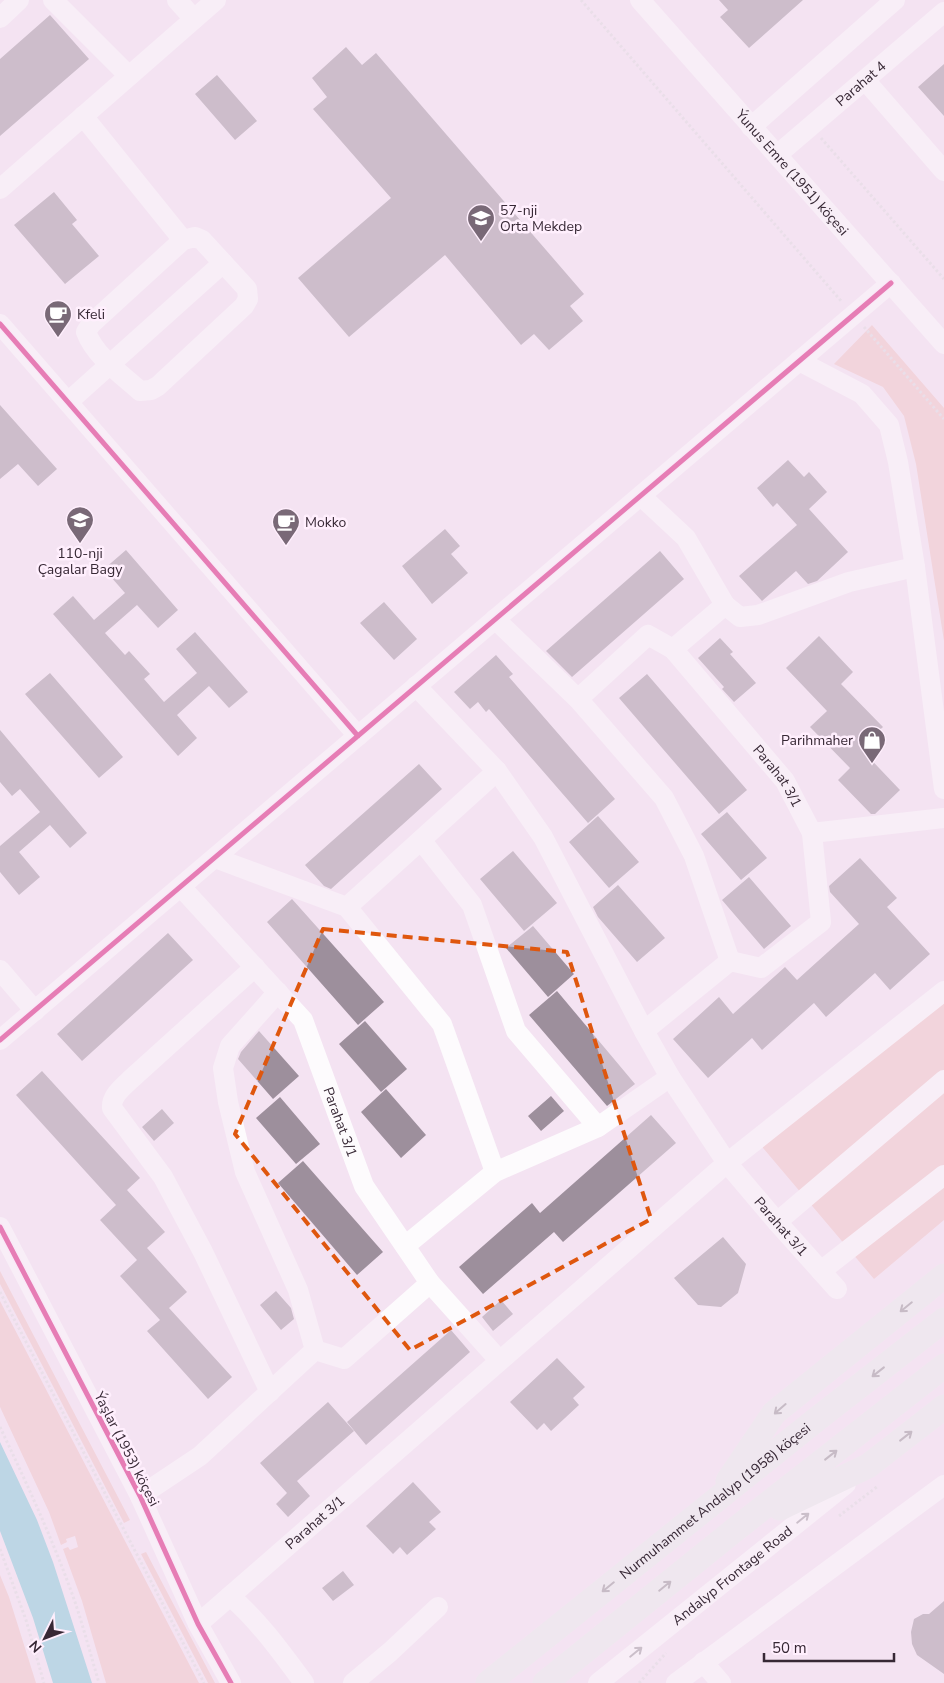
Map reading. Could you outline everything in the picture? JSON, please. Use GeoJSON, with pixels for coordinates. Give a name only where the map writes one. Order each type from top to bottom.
{"type":"FeatureCollection","features":[{"type":"Feature","properties":{"kind":"main road"},"geometry":{"type":"LineString","coordinates":[[714,1502],[774,1413],[944,1276]]}},
{"type":"Feature","properties":{"kind":"main road","name":"Nurmuhammet Andalyp (1958) köçesi"},"geometry":{"type":"LineString","coordinates":[[488,1683],[944,1320]]}},
{"type":"Feature","properties":{"kind":"main road"},"geometry":{"type":"LineString","coordinates":[[545,1683],[737,1528],[944,1366]]}},
{"type":"Feature","properties":{"kind":"main road"},"geometry":{"type":"LineString","coordinates":[[737,1528],[868,1466],[944,1407]]}},
{"type":"Feature","properties":{"kind":"street"},"geometry":{"type":"LineString","coordinates":[[0,18],[19,0]]}},
{"type":"Feature","properties":{"kind":"street"},"geometry":{"type":"LineString","coordinates":[[53,0],[129,76]]}},
{"type":"Feature","properties":{"kind":"street"},"geometry":{"type":"LineString","coordinates":[[177,0],[194,19]]}},
{"type":"Feature","properties":{"kind":"street"},"geometry":{"type":"LineString","coordinates":[[0,189],[216,0]]}},
{"type":"Feature","properties":{"kind":"street","name":"Ýunus Emre (1951) köçesi"},"geometry":{"type":"LineString","coordinates":[[640,0],[944,344]]}},
{"type":"Feature","properties":{"kind":"street"},"geometry":{"type":"LineString","coordinates":[[752,127],[895,0]]}},
{"type":"Feature","properties":{"kind":"street","name":"Parahat 4"},"geometry":{"type":"LineString","coordinates":[[777,155],[944,12]]}},
{"type":"Feature","properties":{"kind":"street"},"geometry":{"type":"LineString","coordinates":[[865,80],[944,171]]}},
{"type":"Feature","properties":{"kind":"street"},"geometry":{"type":"LineString","coordinates":[[83,116],[184,240]]}},
{"type":"Feature","properties":{"kind":"street"},"geometry":{"type":"LineString","coordinates":[[195,237],[202,240],[223,263],[247,289],[248,299],[244,306],[158,386],[150,390],[140,391],[110,365],[89,340],[86,332],[90,324],[184,240],[195,237]]}},
{"type":"Feature","properties":{"kind":"street"},"geometry":{"type":"LineString","coordinates":[[68,402],[223,263]]}},
{"type":"Feature","properties":{"kind":"street"},"geometry":{"type":"LineString","coordinates":[[0,1040],[891,283]]}},
{"type":"Feature","properties":{"kind":"street"},"geometry":{"type":"LineString","coordinates":[[0,324],[358,736]]}},
{"type":"Feature","properties":{"kind":"street"},"geometry":{"type":"LineString","coordinates":[[799,361],[862,394],[889,424],[898,462],[915,567],[944,790]]}},
{"type":"Feature","properties":{"kind":"street"},"geometry":{"type":"LineString","coordinates":[[641,496],[686,538],[725,605],[740,617],[758,615],[849,582],[915,567]]}},
{"type":"Feature","properties":{"kind":"street"},"geometry":{"type":"LineString","coordinates":[[578,699],[648,635],[673,648],[725,605]]}},
{"type":"Feature","properties":{"kind":"street"},"geometry":{"type":"LineString","coordinates":[[495,619],[578,699],[664,798],[694,856],[730,961],[644,1031]]}},
{"type":"Feature","properties":{"kind":"street","name":"Parahat 3/1"},"geometry":{"type":"LineString","coordinates":[[673,648],[785,781],[812,834],[821,922],[761,968],[730,961]]}},
{"type":"Feature","properties":{"kind":"street","name":"Parahat 3/1"},"geometry":{"type":"LineString","coordinates":[[416,686],[497,771],[543,838],[670,1078],[727,1163],[837,1289]]}},
{"type":"Feature","properties":{"kind":"street"},"geometry":{"type":"LineString","coordinates":[[347,908],[497,771]]}},
{"type":"Feature","properties":{"kind":"street"},"geometry":{"type":"LineString","coordinates":[[812,834],[944,818]]}},
{"type":"Feature","properties":{"kind":"street"},"geometry":{"type":"LineString","coordinates":[[421,840],[472,905],[516,1031],[598,1128]]}},
{"type":"Feature","properties":{"kind":"street"},"geometry":{"type":"LineString","coordinates":[[215,858],[347,908],[442,1024],[495,1172]]}},
{"type":"Feature","properties":{"kind":"street","name":"Parahat 3/1"},"geometry":{"type":"LineString","coordinates":[[181,887],[303,1020],[364,1186],[430,1283],[499,1360]]}},
{"type":"Feature","properties":{"kind":"street"},"geometry":{"type":"LineString","coordinates":[[255,967],[130,1080],[113,1098],[111,1103],[112,1108],[163,1177],[203,1252],[270,1392]]}},
{"type":"Feature","properties":{"kind":"street"},"geometry":{"type":"LineString","coordinates":[[0,970],[35,1011]]}},
{"type":"Feature","properties":{"kind":"street","name":"Parahat 3/1"},"geometry":{"type":"LineString","coordinates":[[198,1624],[727,1163],[944,991]]}},
{"type":"Feature","properties":{"kind":"street"},"geometry":{"type":"LineString","coordinates":[[278,992],[230,1046],[223,1068],[228,1102],[245,1172],[298,1290],[315,1350]]}},
{"type":"Feature","properties":{"kind":"street"},"geometry":{"type":"LineString","coordinates":[[405,1246],[495,1172],[598,1128],[670,1078]]}},
{"type":"Feature","properties":{"kind":"street"},"geometry":{"type":"LineString","coordinates":[[777,1222],[944,1080]]}},
{"type":"Feature","properties":{"kind":"street"},"geometry":{"type":"LineString","coordinates":[[821,1271],[944,1174]]}},
{"type":"Feature","properties":{"kind":"street","name":"Ýaşlar (1953) köçesi"},"geometry":{"type":"LineString","coordinates":[[0,1227],[140,1496],[198,1624],[231,1683]]}},
{"type":"Feature","properties":{"kind":"street"},"geometry":{"type":"LineString","coordinates":[[315,1350],[344,1359],[430,1283]]}},
{"type":"Feature","properties":{"kind":"street"},"geometry":{"type":"LineString","coordinates":[[140,1496],[200,1456],[315,1350]]}},
{"type":"Feature","properties":{"kind":"street","name":"Andalyp Frontage Road"},"geometry":{"type":"LineString","coordinates":[[598,1683],[868,1466]]}},
{"type":"Feature","properties":{"kind":"street"},"geometry":{"type":"LineString","coordinates":[[676,1683],[944,1485]]}},
{"type":"Feature","properties":{"kind":"street"},"geometry":{"type":"LineString","coordinates":[[230,1596],[246,1609],[304,1683]]}},
{"type":"Feature","properties":{"kind":"street"},"geometry":{"type":"LineString","coordinates":[[353,1683],[390,1652],[438,1606]]}},
{"type":"Feature","properties":{"kind":"street"},"geometry":{"type":"LineString","coordinates":[[703,1662],[721,1683]]}},
{"type":"Feature","properties":{"kind":"path"},"geometry":{"type":"LineString","coordinates":[[581,0],[944,419]]}},
{"type":"Feature","properties":{"kind":"path"},"geometry":{"type":"LineString","coordinates":[[811,126],[944,279]]}},
{"type":"Feature","properties":{"kind":"path"},"geometry":{"type":"LineString","coordinates":[[0,1292],[204,1683]]}},
{"type":"Feature","properties":{"kind":"path"},"geometry":{"type":"LineString","coordinates":[[0,1427],[42,1516],[58,1557],[75,1603],[99,1683]]}},
{"type":"Feature","properties":{"kind":"path"},"geometry":{"type":"LineString","coordinates":[[0,1549],[26,1620],[44,1683]]}},
{"type":"Feature","properties":{"kind":"highlighted area"},"geometry":{"type":"Polygon","coordinates":[[[323,929],[567,952],[651,1219],[410,1350],[235,1134],[323,929]]]}},
{"type":"Feature","properties":{"kind":"shaded area"},"geometry":{"type":"Polygon","coordinates":[[[872,325],[944,408],[944,641],[916,464],[904,416],[883,387],[834,364],[872,325]]]}},
{"type":"Feature","properties":{"kind":"shaded area"},"geometry":{"type":"Polygon","coordinates":[[[944,984],[944,1220],[874,1279],[758,1142],[944,984]]]}},
{"type":"Feature","properties":{"kind":"shaded area"},"geometry":{"type":"Polygon","coordinates":[[[0,1271],[130,1520],[124,1523],[0,1284],[0,1271]]]}},
{"type":"Feature","properties":{"kind":"shaded area"},"geometry":{"type":"Polygon","coordinates":[[[0,1301],[199,1683],[106,1683],[82,1601],[63,1549],[68,1547],[70,1550],[78,1547],[75,1536],[66,1539],[67,1542],[61,1545],[49,1512],[0,1407],[0,1301]]]}},
{"type":"Feature","properties":{"kind":"shaded area"},"geometry":{"type":"Polygon","coordinates":[[[146,1552],[215,1683],[208,1683],[141,1554],[146,1552]]]}},
{"type":"Feature","properties":{"kind":"shaded area"},"geometry":{"type":"Polygon","coordinates":[[[0,1575],[9,1597],[36,1683],[0,1683],[0,1575]]]}},
{"type":"Feature","properties":{"kind":"water"},"geometry":{"type":"Polygon","coordinates":[[[0,1442],[37,1520],[53,1562],[92,1683],[53,1683],[33,1618],[0,1531],[0,1442]]]}},
{"type":"Feature","properties":{"kind":"building"},"geometry":{"type":"Polygon","coordinates":[[[719,0],[803,0],[749,48],[720,17],[728,10],[719,0]]]}},
{"type":"Feature","properties":{"kind":"building"},"geometry":{"type":"Polygon","coordinates":[[[50,15],[89,59],[0,136],[0,59],[50,15]]]}},
{"type":"Feature","properties":{"kind":"building"},"geometry":{"type":"Polygon","coordinates":[[[346,47],[362,65],[376,53],[584,294],[570,306],[583,321],[549,350],[534,334],[521,345],[445,255],[349,337],[298,278],[391,198],[313,109],[327,97],[312,78],[346,47]]]}},
{"type":"Feature","properties":{"kind":"building"},"geometry":{"type":"Polygon","coordinates":[[[944,64],[944,116],[918,87],[944,64]]]}},
{"type":"Feature","properties":{"kind":"building"},"geometry":{"type":"Polygon","coordinates":[[[217,75],[257,121],[235,140],[195,94],[217,75]]]}},
{"type":"Feature","properties":{"kind":"building"},"geometry":{"type":"Polygon","coordinates":[[[54,192],[77,220],[72,224],[99,256],[65,284],[14,225],[54,192]]]}},
{"type":"Feature","properties":{"kind":"building"},"geometry":{"type":"Polygon","coordinates":[[[0,405],[57,469],[38,486],[18,464],[0,479],[0,405]]]}},
{"type":"Feature","properties":{"kind":"building"},"geometry":{"type":"Polygon","coordinates":[[[788,460],[804,477],[809,472],[827,492],[809,509],[848,552],[817,581],[808,584],[796,571],[762,601],[739,576],[797,525],[777,503],[773,507],[757,488],[788,460]]]}},
{"type":"Feature","properties":{"kind":"building"},"geometry":{"type":"Polygon","coordinates":[[[445,529],[460,546],[451,554],[468,573],[432,604],[402,566],[445,529]]]}},
{"type":"Feature","properties":{"kind":"building"},"geometry":{"type":"Polygon","coordinates":[[[126,550],[178,610],[158,628],[137,605],[105,633],[125,655],[129,651],[150,674],[144,679],[164,702],[197,673],[176,649],[195,632],[248,692],[229,708],[209,686],[177,715],[197,738],[178,756],[53,614],[73,596],[94,620],[125,593],[104,569],[126,550]]]}},
{"type":"Feature","properties":{"kind":"building"},"geometry":{"type":"Polygon","coordinates":[[[660,551],[684,579],[572,677],[546,651],[660,551]]]}},
{"type":"Feature","properties":{"kind":"building"},"geometry":{"type":"Polygon","coordinates":[[[384,602],[417,639],[394,660],[360,623],[384,602]]]}},
{"type":"Feature","properties":{"kind":"building"},"geometry":{"type":"Polygon","coordinates":[[[819,636],[853,672],[841,684],[883,727],[860,748],[900,790],[875,814],[871,814],[838,780],[850,768],[810,727],[827,711],[786,668],[819,636]]]}},
{"type":"Feature","properties":{"kind":"building"},"geometry":{"type":"Polygon","coordinates":[[[720,638],[733,652],[730,654],[756,683],[734,702],[722,689],[724,687],[698,658],[720,638]]]}},
{"type":"Feature","properties":{"kind":"building"},"geometry":{"type":"Polygon","coordinates":[[[496,655],[513,674],[509,677],[615,799],[588,823],[489,709],[486,712],[478,702],[470,709],[454,692],[496,655]]]}},
{"type":"Feature","properties":{"kind":"building"},"geometry":{"type":"Polygon","coordinates":[[[50,673],[123,757],[99,778],[25,694],[50,673]]]}},
{"type":"Feature","properties":{"kind":"building"},"geometry":{"type":"Polygon","coordinates":[[[647,674],[747,790],[719,814],[619,698],[647,674]]]}},
{"type":"Feature","properties":{"kind":"building"},"geometry":{"type":"Polygon","coordinates":[[[0,730],[87,833],[70,848],[50,825],[19,852],[40,877],[19,895],[0,872],[0,846],[40,812],[20,789],[12,796],[0,782],[0,730]]]}},
{"type":"Feature","properties":{"kind":"building"},"geometry":{"type":"Polygon","coordinates":[[[419,764],[442,789],[331,889],[324,886],[305,865],[419,764]]]}},
{"type":"Feature","properties":{"kind":"building"},"geometry":{"type":"Polygon","coordinates":[[[727,812],[767,858],[741,880],[701,834],[727,812]]]}},
{"type":"Feature","properties":{"kind":"building"},"geometry":{"type":"Polygon","coordinates":[[[598,816],[639,862],[609,888],[569,842],[598,816]]]}},
{"type":"Feature","properties":{"kind":"building"},"geometry":{"type":"Polygon","coordinates":[[[513,851],[557,903],[524,931],[480,879],[513,851]]]}},
{"type":"Feature","properties":{"kind":"building"},"geometry":{"type":"Polygon","coordinates":[[[860,858],[897,898],[887,907],[930,954],[890,990],[875,973],[826,1017],[814,1003],[762,1050],[752,1038],[708,1078],[673,1039],[719,997],[733,1014],[785,967],[797,980],[859,924],[830,892],[829,886],[860,858]]]}},
{"type":"Feature","properties":{"kind":"building"},"geometry":{"type":"Polygon","coordinates":[[[749,877],[791,926],[764,949],[722,900],[749,877]]]}},
{"type":"Feature","properties":{"kind":"building"},"geometry":{"type":"Polygon","coordinates":[[[618,885],[665,938],[637,962],[598,917],[593,907],[618,885]]]}},
{"type":"Feature","properties":{"kind":"building"},"geometry":{"type":"Polygon","coordinates":[[[292,899],[384,1002],[358,1025],[267,922],[292,899]]]}},
{"type":"Feature","properties":{"kind":"building"},"geometry":{"type":"Polygon","coordinates":[[[533,926],[574,974],[548,997],[506,948],[533,926]]]}},
{"type":"Feature","properties":{"kind":"building"},"geometry":{"type":"Polygon","coordinates":[[[168,933],[193,960],[82,1061],[57,1034],[168,933]]]}},
{"type":"Feature","properties":{"kind":"building"},"geometry":{"type":"Polygon","coordinates":[[[557,991],[635,1084],[607,1106],[529,1015],[557,991]]]}},
{"type":"Feature","properties":{"kind":"building"},"geometry":{"type":"Polygon","coordinates":[[[365,1021],[407,1069],[381,1092],[339,1044],[365,1021]]]}},
{"type":"Feature","properties":{"kind":"building"},"geometry":{"type":"Polygon","coordinates":[[[259,1031],[299,1076],[273,1099],[238,1059],[241,1052],[259,1031]]]}},
{"type":"Feature","properties":{"kind":"building"},"geometry":{"type":"Polygon","coordinates":[[[42,1071],[140,1178],[127,1190],[165,1232],[147,1248],[187,1292],[169,1308],[232,1377],[208,1399],[147,1331],[160,1320],[120,1276],[137,1260],[100,1220],[116,1205],[16,1095],[42,1071]]]}},
{"type":"Feature","properties":{"kind":"building"},"geometry":{"type":"Polygon","coordinates":[[[386,1089],[426,1135],[401,1158],[361,1112],[386,1089]]]}},
{"type":"Feature","properties":{"kind":"building"},"geometry":{"type":"Polygon","coordinates":[[[551,1096],[564,1111],[541,1131],[528,1116],[551,1096]]]}},
{"type":"Feature","properties":{"kind":"building"},"geometry":{"type":"Polygon","coordinates":[[[280,1097],[320,1144],[296,1164],[256,1118],[280,1097]]]}},
{"type":"Feature","properties":{"kind":"building"},"geometry":{"type":"Polygon","coordinates":[[[162,1109],[174,1123],[154,1141],[142,1127],[162,1109]]]}},
{"type":"Feature","properties":{"kind":"building"},"geometry":{"type":"Polygon","coordinates":[[[651,1115],[676,1143],[563,1242],[554,1232],[483,1294],[459,1267],[532,1203],[540,1213],[651,1115]]]}},
{"type":"Feature","properties":{"kind":"building"},"geometry":{"type":"Polygon","coordinates":[[[303,1161],[383,1252],[357,1275],[278,1183],[303,1161]]]}},
{"type":"Feature","properties":{"kind":"building"},"geometry":{"type":"Polygon","coordinates":[[[723,1237],[746,1264],[738,1293],[721,1307],[698,1305],[674,1278],[723,1237]]]}},
{"type":"Feature","properties":{"kind":"building"},"geometry":{"type":"Polygon","coordinates":[[[276,1291],[291,1308],[294,1319],[281,1330],[260,1305],[276,1291]]]}},
{"type":"Feature","properties":{"kind":"building"},"geometry":{"type":"Polygon","coordinates":[[[501,1300],[513,1314],[493,1331],[482,1317],[501,1300]]]}},
{"type":"Feature","properties":{"kind":"building"},"geometry":{"type":"Polygon","coordinates":[[[451,1330],[470,1352],[366,1445],[347,1422],[451,1330]]]}},
{"type":"Feature","properties":{"kind":"building"},"geometry":{"type":"Polygon","coordinates":[[[557,1358],[585,1387],[573,1398],[579,1405],[551,1431],[544,1423],[537,1430],[510,1402],[557,1358]]]}},
{"type":"Feature","properties":{"kind":"building"},"geometry":{"type":"Polygon","coordinates":[[[328,1402],[354,1431],[297,1481],[310,1496],[288,1517],[276,1504],[287,1493],[260,1463],[328,1402]]]}},
{"type":"Feature","properties":{"kind":"building"},"geometry":{"type":"Polygon","coordinates":[[[413,1482],[441,1512],[429,1522],[436,1529],[407,1555],[400,1547],[393,1554],[366,1526],[413,1482]]]}},
{"type":"Feature","properties":{"kind":"building"},"geometry":{"type":"Polygon","coordinates":[[[343,1571],[354,1585],[333,1601],[322,1588],[343,1571]]]}},
{"type":"Feature","properties":{"kind":"building"},"geometry":{"type":"Polygon","coordinates":[[[944,1601],[944,1674],[917,1655],[912,1644],[911,1632],[914,1619],[923,1614],[929,1614],[944,1601]]]}},
{"type":"Feature","properties":{"kind":"cycle path"},"geometry":{"type":"LineString","coordinates":[[0,1040],[891,283]]}},
{"type":"Feature","properties":{"kind":"cycle path"},"geometry":{"type":"LineString","coordinates":[[0,324],[358,736]]}},
{"type":"Feature","properties":{"kind":"cycle path"},"geometry":{"type":"LineString","coordinates":[[0,1227],[140,1496],[198,1624],[231,1683]]}},
{"type":"Feature","properties":{"kind":"place","name":"57-nji Orta Mekdep"},"geometry":{"type":"Point","coordinates":[481,242]}},
{"type":"Feature","properties":{"kind":"place","name":"Kfeli"},"geometry":{"type":"Point","coordinates":[58,338]}},
{"type":"Feature","properties":{"kind":"place","name":"110-nji Çagalar Bagy"},"geometry":{"type":"Point","coordinates":[80,544]}},
{"type":"Feature","properties":{"kind":"place","name":"Mokko"},"geometry":{"type":"Point","coordinates":[286,546]}},
{"type":"Feature","properties":{"kind":"place","name":"Parihmaher"},"geometry":{"type":"Point","coordinates":[872,764]}}]}
